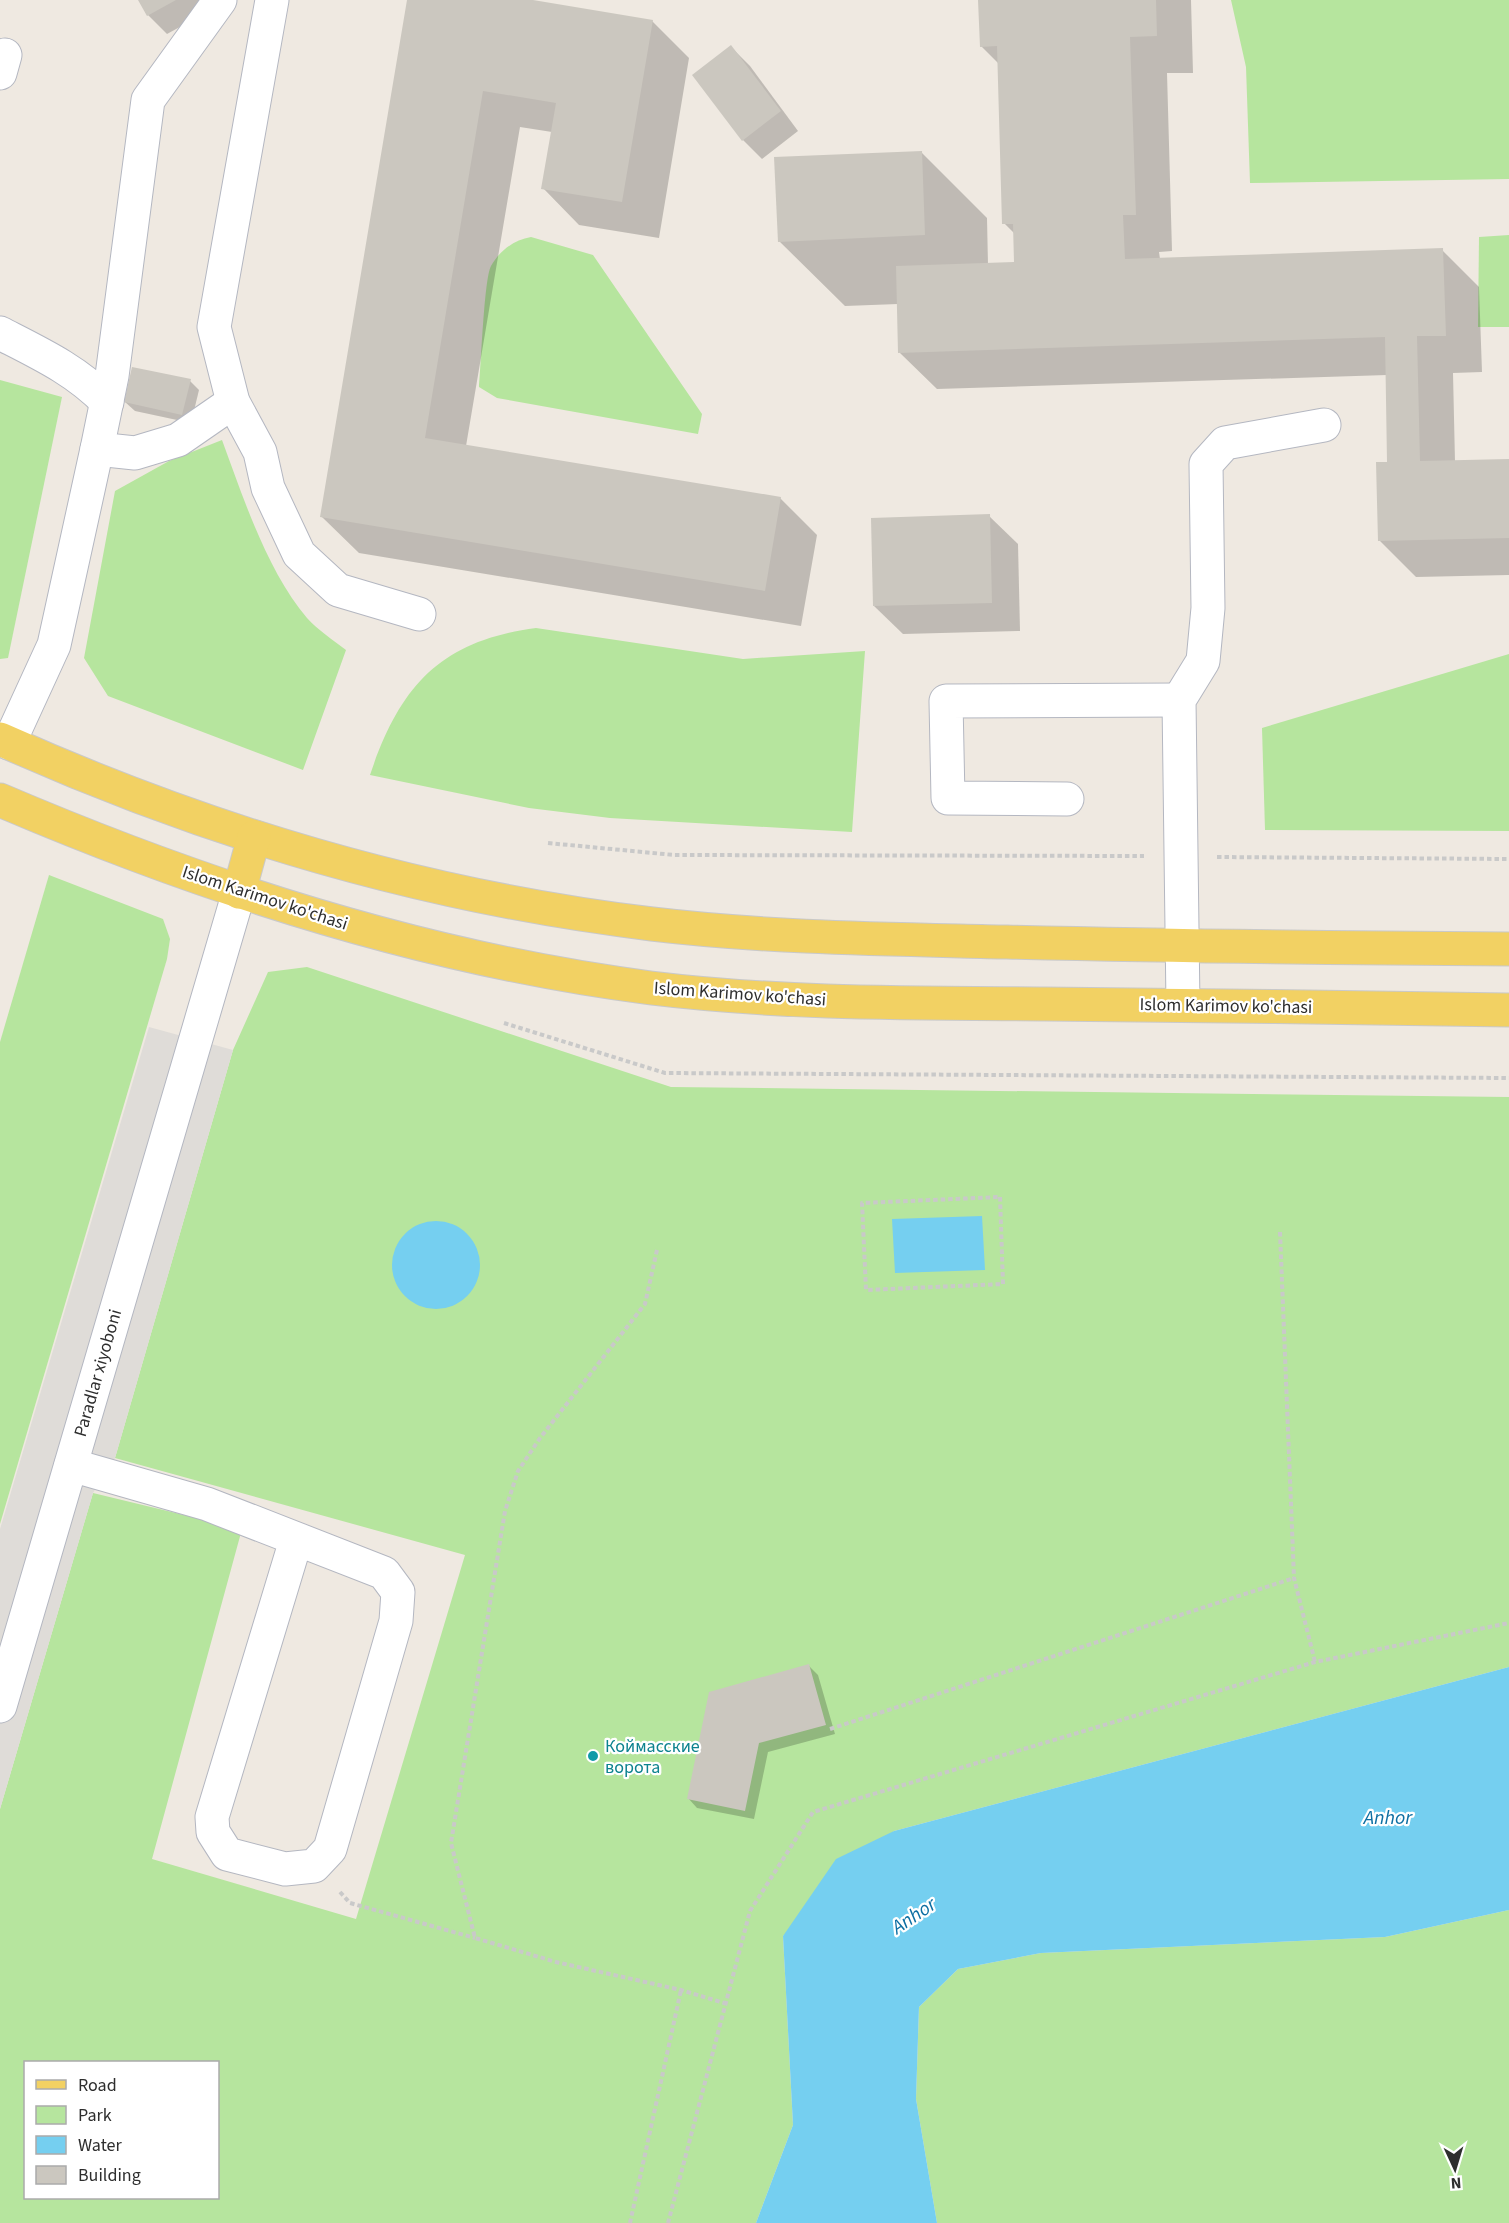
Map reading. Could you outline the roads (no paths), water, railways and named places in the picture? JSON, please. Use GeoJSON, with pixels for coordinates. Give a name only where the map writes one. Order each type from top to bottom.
{"type":"FeatureCollection","features":[{"type":"Feature","properties":{"kind":"main road"},"geometry":{"type":"LineString","coordinates":[[5,741],[127,792],[254,837],[358,868],[474,895],[653,924],[830,938],[1183,946],[1509,949]]}},
{"type":"Feature","properties":{"kind":"main road","name":"Islom Karimov ko'chasi"},"geometry":{"type":"LineString","coordinates":[[0,800],[107,844],[239,892],[354,927],[475,958],[653,988],[829,1002],[1509,1010]]}},
{"type":"Feature","properties":{"kind":"main road"},"geometry":{"type":"LineString","coordinates":[[239,892],[254,837]]}},
{"type":"Feature","properties":{"kind":"street"},"geometry":{"type":"LineString","coordinates":[[5,741],[54,645],[106,402],[148,100],[220,0]]}},
{"type":"Feature","properties":{"kind":"street"},"geometry":{"type":"LineString","coordinates":[[272,0],[214,327],[233,402],[260,453],[268,488],[299,554],[338,590],[419,614]]}},
{"type":"Feature","properties":{"kind":"street"},"geometry":{"type":"LineString","coordinates":[[0,333],[56,361],[87,381],[106,402]]}},
{"type":"Feature","properties":{"kind":"street"},"geometry":{"type":"LineString","coordinates":[[97,449],[135,453],[178,440],[233,402]]}},
{"type":"Feature","properties":{"kind":"street"},"geometry":{"type":"LineString","coordinates":[[1184,1005],[1179,700],[1203,661],[1208,608],[1206,464],[1225,443],[1324,425]]}},
{"type":"Feature","properties":{"kind":"street"},"geometry":{"type":"LineString","coordinates":[[1067,799],[948,798],[946,701],[1179,700]]}},
{"type":"Feature","properties":{"kind":"street","name":"Paradlar xiyoboni"},"geometry":{"type":"LineString","coordinates":[[0,1706],[239,892]]}},
{"type":"Feature","properties":{"kind":"street"},"geometry":{"type":"LineString","coordinates":[[71,1465],[207,1504],[384,1573],[398,1592],[396,1621],[330,1849],[314,1866],[285,1869],[227,1854],[213,1832],[212,1817],[296,1540]]}},
{"type":"Feature","properties":{"kind":"water"},"geometry":{"type":"Polygon","coordinates":[[[982,1216],[985,1270],[895,1273],[892,1219],[982,1216]]]}},
{"type":"Feature","properties":{"kind":"water"},"geometry":{"type":"Polygon","coordinates":[[[427,1221],[445,1221],[461,1228],[473,1240],[480,1256],[480,1274],[473,1290],[461,1302],[445,1309],[427,1309],[411,1302],[399,1290],[392,1274],[392,1256],[399,1240],[411,1228],[427,1221]]]}},
{"type":"Feature","properties":{"kind":"water","name":"Anhor"},"geometry":{"type":"Polygon","coordinates":[[[1509,1667],[1509,1910],[1385,1937],[1041,1953],[958,1969],[919,2007],[916,2099],[937,2223],[756,2223],[793,2125],[783,1936],[836,1859],[894,1831],[1509,1667]]]}},
{"type":"Feature","properties":{"kind":"place","name":"Коймасские ворота"},"geometry":{"type":"Point","coordinates":[593,1756]}}]}
